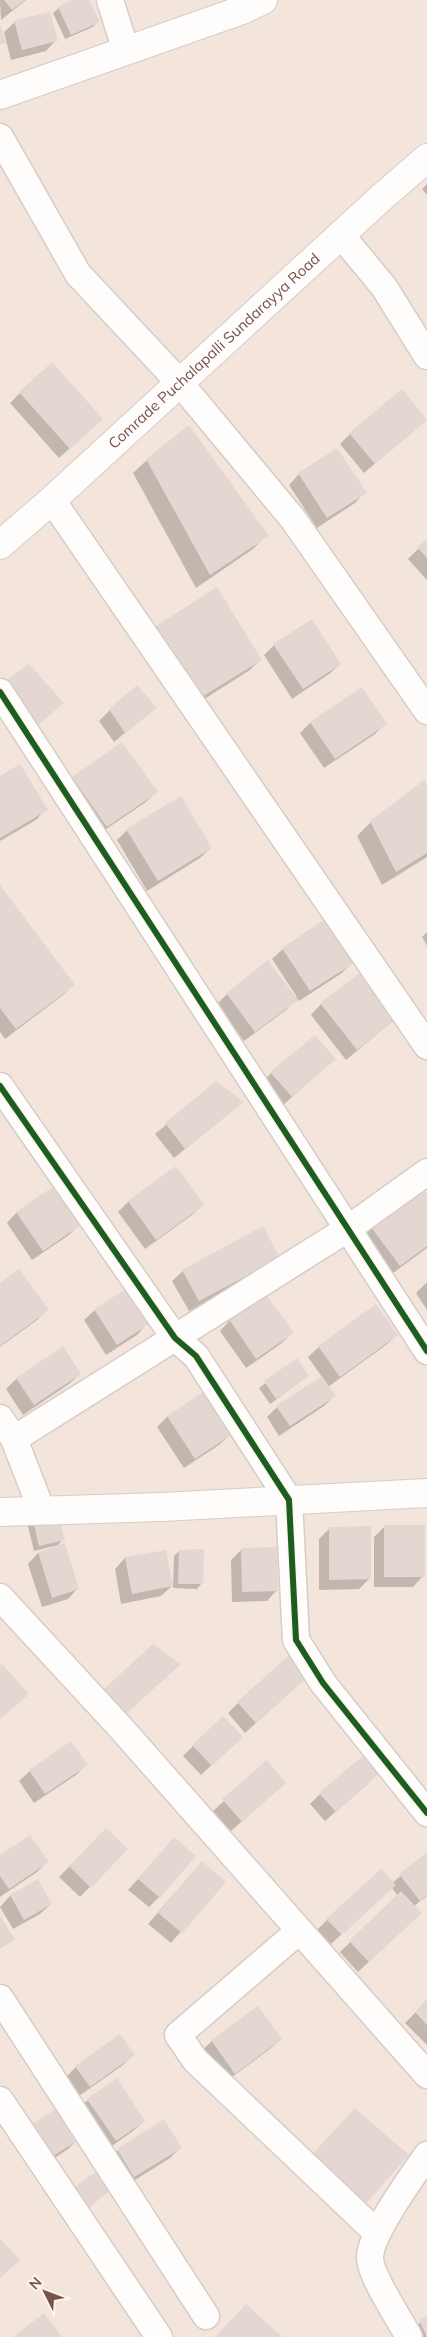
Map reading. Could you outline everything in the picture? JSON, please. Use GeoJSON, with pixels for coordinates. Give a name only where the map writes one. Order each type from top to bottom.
{"type":"FeatureCollection","features":[{"type":"Feature","properties":{"kind":"street"},"geometry":{"type":"LineString","coordinates":[[110,0],[126,51]]}},
{"type":"Feature","properties":{"kind":"street"},"geometry":{"type":"LineString","coordinates":[[0,95],[242,10],[263,0]]}},
{"type":"Feature","properties":{"kind":"street"},"geometry":{"type":"LineString","coordinates":[[0,137],[78,274],[180,383],[293,519],[427,711]]}},
{"type":"Feature","properties":{"kind":"street","name":"Comrade Puchalapalli Sundarayya Road"},"geometry":{"type":"LineString","coordinates":[[0,545],[52,500],[427,158]]}},
{"type":"Feature","properties":{"kind":"street"},"geometry":{"type":"LineString","coordinates":[[341,235],[384,287],[427,356]]}},
{"type":"Feature","properties":{"kind":"street"},"geometry":{"type":"LineString","coordinates":[[52,500],[427,1046]]}},
{"type":"Feature","properties":{"kind":"street"},"geometry":{"type":"LineString","coordinates":[[0,692],[427,1351]]}},
{"type":"Feature","properties":{"kind":"street"},"geometry":{"type":"LineString","coordinates":[[0,1086],[175,1338],[196,1356],[289,1500],[296,1640],[323,1683],[427,1813]]}},
{"type":"Feature","properties":{"kind":"street"},"geometry":{"type":"LineString","coordinates":[[42,1511],[7,1429],[175,1338],[349,1228],[427,1172]]}},
{"type":"Feature","properties":{"kind":"street"},"geometry":{"type":"LineString","coordinates":[[0,1512],[427,1493]]}},
{"type":"Feature","properties":{"kind":"street"},"geometry":{"type":"LineString","coordinates":[[0,1598],[120,1727],[427,2075]]}},
{"type":"Feature","properties":{"kind":"street"},"geometry":{"type":"LineString","coordinates":[[299,1931],[178,2035],[195,2060],[377,2233]]}},
{"type":"Feature","properties":{"kind":"street"},"geometry":{"type":"LineString","coordinates":[[0,1998],[206,2316]]}},
{"type":"Feature","properties":{"kind":"street"},"geometry":{"type":"LineString","coordinates":[[0,2100],[159,2337]]}},
{"type":"Feature","properties":{"kind":"street"},"geometry":{"type":"LineString","coordinates":[[409,2337],[373,2271],[370,2258],[377,2233],[427,2154]]}},
{"type":"Feature","properties":{"kind":"shaded area"},"geometry":{"type":"Polygon","coordinates":[[[0,0],[427,0],[427,2337],[0,2337],[0,0]]]}},
{"type":"Feature","properties":{"kind":"building"},"geometry":{"type":"Polygon","coordinates":[[[4,0],[25,0],[12,10],[4,0]]]}},
{"type":"Feature","properties":{"kind":"building"},"geometry":{"type":"Polygon","coordinates":[[[72,0],[89,0],[100,22],[71,35],[58,7],[72,0]]]}},
{"type":"Feature","properties":{"kind":"building"},"geometry":{"type":"Polygon","coordinates":[[[50,12],[58,41],[22,50],[14,20],[50,12]]]}},
{"type":"Feature","properties":{"kind":"building"},"geometry":{"type":"Polygon","coordinates":[[[0,25],[6,43],[0,44],[0,25]]]}},
{"type":"Feature","properties":{"kind":"building"},"geometry":{"type":"Polygon","coordinates":[[[52,362],[103,419],[70,449],[19,392],[52,362]]]}},
{"type":"Feature","properties":{"kind":"building"},"geometry":{"type":"Polygon","coordinates":[[[402,389],[427,420],[375,464],[349,433],[402,389]]]}},
{"type":"Feature","properties":{"kind":"building"},"geometry":{"type":"Polygon","coordinates":[[[189,425],[269,536],[210,575],[146,459],[189,425]]]}},
{"type":"Feature","properties":{"kind":"building"},"geometry":{"type":"Polygon","coordinates":[[[337,448],[367,493],[327,518],[298,473],[337,448]]]}},
{"type":"Feature","properties":{"kind":"building"},"geometry":{"type":"Polygon","coordinates":[[[427,539],[427,558],[417,547],[427,539]]]}},
{"type":"Feature","properties":{"kind":"building"},"geometry":{"type":"Polygon","coordinates":[[[217,587],[262,660],[200,698],[156,626],[217,587]]]}},
{"type":"Feature","properties":{"kind":"building"},"geometry":{"type":"Polygon","coordinates":[[[312,619],[341,664],[303,689],[273,644],[312,619]]]}},
{"type":"Feature","properties":{"kind":"building"},"geometry":{"type":"Polygon","coordinates":[[[29,664],[64,703],[34,728],[1,684],[29,664]]]}},
{"type":"Feature","properties":{"kind":"building"},"geometry":{"type":"Polygon","coordinates":[[[137,685],[157,708],[125,733],[109,709],[137,685]]]}},
{"type":"Feature","properties":{"kind":"building"},"geometry":{"type":"Polygon","coordinates":[[[362,687],[387,724],[335,759],[310,722],[362,687]]]}},
{"type":"Feature","properties":{"kind":"building"},"geometry":{"type":"Polygon","coordinates":[[[122,742],[158,792],[107,827],[72,777],[122,742]]]}},
{"type":"Feature","properties":{"kind":"building"},"geometry":{"type":"Polygon","coordinates":[[[20,764],[48,810],[0,838],[0,776],[20,764]]]}},
{"type":"Feature","properties":{"kind":"building"},"geometry":{"type":"Polygon","coordinates":[[[424,780],[427,784],[427,853],[396,872],[370,821],[424,780]]]}},
{"type":"Feature","properties":{"kind":"building"},"geometry":{"type":"Polygon","coordinates":[[[181,796],[212,848],[158,881],[126,829],[181,796]]]}},
{"type":"Feature","properties":{"kind":"building"},"geometry":{"type":"Polygon","coordinates":[[[0,885],[75,985],[16,1029],[0,1008],[0,885]]]}},
{"type":"Feature","properties":{"kind":"building"},"geometry":{"type":"Polygon","coordinates":[[[325,919],[354,963],[310,991],[282,948],[325,919]]]}},
{"type":"Feature","properties":{"kind":"building"},"geometry":{"type":"Polygon","coordinates":[[[268,960],[298,1000],[255,1032],[226,993],[268,960]]]}},
{"type":"Feature","properties":{"kind":"building"},"geometry":{"type":"Polygon","coordinates":[[[365,969],[401,1015],[357,1050],[320,1003],[365,969]]]}},
{"type":"Feature","properties":{"kind":"building"},"geometry":{"type":"Polygon","coordinates":[[[315,1035],[336,1059],[292,1097],[270,1072],[315,1035]]]}},
{"type":"Feature","properties":{"kind":"building"},"geometry":{"type":"Polygon","coordinates":[[[216,1081],[244,1102],[185,1149],[165,1123],[216,1081]]]}},
{"type":"Feature","properties":{"kind":"building"},"geometry":{"type":"Polygon","coordinates":[[[176,1166],[204,1205],[156,1240],[128,1201],[176,1166]]]}},
{"type":"Feature","properties":{"kind":"building"},"geometry":{"type":"Polygon","coordinates":[[[54,1186],[81,1225],[43,1251],[16,1212],[54,1186]]]}},
{"type":"Feature","properties":{"kind":"building"},"geometry":{"type":"Polygon","coordinates":[[[423,1189],[427,1194],[427,1246],[400,1266],[371,1227],[423,1189]]]}},
{"type":"Feature","properties":{"kind":"building"},"geometry":{"type":"Polygon","coordinates":[[[263,1226],[280,1258],[199,1301],[182,1270],[263,1226]]]}},
{"type":"Feature","properties":{"kind":"building"},"geometry":{"type":"Polygon","coordinates":[[[19,1269],[49,1310],[0,1346],[0,1283],[19,1269]]]}},
{"type":"Feature","properties":{"kind":"building"},"geometry":{"type":"Polygon","coordinates":[[[126,1289],[149,1324],[117,1345],[94,1309],[126,1289]]]}},
{"type":"Feature","properties":{"kind":"building"},"geometry":{"type":"Polygon","coordinates":[[[266,1294],[294,1333],[256,1359],[229,1319],[266,1294]]]}},
{"type":"Feature","properties":{"kind":"building"},"geometry":{"type":"Polygon","coordinates":[[[376,1304],[398,1335],[340,1377],[318,1346],[376,1304]]]}},
{"type":"Feature","properties":{"kind":"building"},"geometry":{"type":"Polygon","coordinates":[[[63,1346],[81,1374],[34,1405],[16,1378],[63,1346]]]}},
{"type":"Feature","properties":{"kind":"building"},"geometry":{"type":"Polygon","coordinates":[[[297,1358],[309,1376],[276,1399],[264,1381],[297,1358]]]}},
{"type":"Feature","properties":{"kind":"building"},"geometry":{"type":"Polygon","coordinates":[[[322,1376],[336,1396],[290,1426],[276,1406],[322,1376]]]}},
{"type":"Feature","properties":{"kind":"building"},"geometry":{"type":"Polygon","coordinates":[[[203,1392],[231,1435],[195,1459],[167,1416],[203,1392]]]}},
{"type":"Feature","properties":{"kind":"building"},"geometry":{"type":"Polygon","coordinates":[[[58,1513],[65,1540],[39,1546],[33,1520],[58,1513]]]}},
{"type":"Feature","properties":{"kind":"building"},"geometry":{"type":"Polygon","coordinates":[[[384,1525],[425,1525],[425,1577],[384,1577],[384,1525]]]}},
{"type":"Feature","properties":{"kind":"building"},"geometry":{"type":"Polygon","coordinates":[[[371,1526],[371,1579],[329,1580],[329,1527],[371,1526]]]}},
{"type":"Feature","properties":{"kind":"building"},"geometry":{"type":"Polygon","coordinates":[[[65,1543],[79,1589],[52,1598],[38,1552],[65,1543]]]}},
{"type":"Feature","properties":{"kind":"building"},"geometry":{"type":"Polygon","coordinates":[[[277,1547],[278,1591],[242,1592],[241,1548],[277,1547]]]}},
{"type":"Feature","properties":{"kind":"building"},"geometry":{"type":"Polygon","coordinates":[[[204,1549],[203,1584],[178,1584],[179,1550],[204,1549]]]}},
{"type":"Feature","properties":{"kind":"building"},"geometry":{"type":"Polygon","coordinates":[[[166,1550],[173,1586],[132,1594],[125,1557],[166,1550]]]}},
{"type":"Feature","properties":{"kind":"building"},"geometry":{"type":"Polygon","coordinates":[[[153,1644],[181,1664],[125,1715],[104,1689],[153,1644]]]}},
{"type":"Feature","properties":{"kind":"building"},"geometry":{"type":"Polygon","coordinates":[[[289,1655],[309,1676],[256,1723],[237,1702],[289,1655]]]}},
{"type":"Feature","properties":{"kind":"building"},"geometry":{"type":"Polygon","coordinates":[[[2,1664],[29,1694],[0,1719],[0,1666],[2,1664]]]}},
{"type":"Feature","properties":{"kind":"building"},"geometry":{"type":"Polygon","coordinates":[[[223,1716],[243,1737],[212,1766],[192,1745],[223,1716]]]}},
{"type":"Feature","properties":{"kind":"building"},"geometry":{"type":"Polygon","coordinates":[[[71,1741],[88,1765],[45,1794],[29,1770],[71,1741]]]}},
{"type":"Feature","properties":{"kind":"building"},"geometry":{"type":"Polygon","coordinates":[[[365,1754],[381,1772],[336,1812],[319,1793],[365,1754]]]}},
{"type":"Feature","properties":{"kind":"building"},"geometry":{"type":"Polygon","coordinates":[[[267,1760],[286,1783],[242,1822],[222,1799],[267,1760]]]}},
{"type":"Feature","properties":{"kind":"building"},"geometry":{"type":"Polygon","coordinates":[[[106,1828],[128,1849],[91,1888],[69,1866],[106,1828]]]}},
{"type":"Feature","properties":{"kind":"building"},"geometry":{"type":"Polygon","coordinates":[[[30,1835],[49,1862],[9,1889],[0,1876],[0,1855],[30,1835]]]}},
{"type":"Feature","properties":{"kind":"building"},"geometry":{"type":"Polygon","coordinates":[[[174,1837],[196,1856],[160,1898],[138,1879],[174,1837]]]}},
{"type":"Feature","properties":{"kind":"building"},"geometry":{"type":"Polygon","coordinates":[[[427,1852],[427,1895],[420,1901],[399,1874],[427,1852]]]}},
{"type":"Feature","properties":{"kind":"building"},"geometry":{"type":"Polygon","coordinates":[[[202,1861],[226,1882],[182,1933],[158,1913],[202,1861]]]}},
{"type":"Feature","properties":{"kind":"building"},"geometry":{"type":"Polygon","coordinates":[[[381,1869],[396,1885],[342,1935],[326,1919],[381,1869]]]}},
{"type":"Feature","properties":{"kind":"building"},"geometry":{"type":"Polygon","coordinates":[[[38,1879],[52,1904],[24,1920],[10,1895],[38,1879]]]}},
{"type":"Feature","properties":{"kind":"building"},"geometry":{"type":"Polygon","coordinates":[[[401,1891],[422,1913],[369,1962],[349,1941],[401,1891]]]}},
{"type":"Feature","properties":{"kind":"building"},"geometry":{"type":"Polygon","coordinates":[[[0,1916],[15,1939],[0,1949],[0,1916]]]}},
{"type":"Feature","properties":{"kind":"building"},"geometry":{"type":"Polygon","coordinates":[[[427,1999],[427,2025],[415,2012],[427,1999]]]}},
{"type":"Feature","properties":{"kind":"building"},"geometry":{"type":"Polygon","coordinates":[[[258,2006],[282,2039],[235,2074],[211,2040],[258,2006]]]}},
{"type":"Feature","properties":{"kind":"building"},"geometry":{"type":"Polygon","coordinates":[[[120,2034],[135,2055],[90,2087],[75,2066],[120,2034]]]}},
{"type":"Feature","properties":{"kind":"building"},"geometry":{"type":"Polygon","coordinates":[[[117,2078],[145,2121],[116,2141],[87,2099],[117,2078]]]}},
{"type":"Feature","properties":{"kind":"building"},"geometry":{"type":"Polygon","coordinates":[[[59,2107],[80,2139],[53,2156],[32,2124],[59,2107]]]}},
{"type":"Feature","properties":{"kind":"building"},"geometry":{"type":"Polygon","coordinates":[[[355,2108],[409,2155],[362,2208],[308,2159],[355,2108]]]}},
{"type":"Feature","properties":{"kind":"building"},"geometry":{"type":"Polygon","coordinates":[[[164,2119],[182,2148],[134,2177],[117,2149],[164,2119]]]}},
{"type":"Feature","properties":{"kind":"building"},"geometry":{"type":"Polygon","coordinates":[[[97,2171],[111,2190],[89,2207],[74,2187],[97,2171]]]}},
{"type":"Feature","properties":{"kind":"building"},"geometry":{"type":"Polygon","coordinates":[[[0,2238],[20,2260],[0,2278],[0,2238]]]}},
{"type":"Feature","properties":{"kind":"building"},"geometry":{"type":"Polygon","coordinates":[[[246,2304],[282,2337],[215,2337],[246,2304]]]}},
{"type":"Feature","properties":{"kind":"building"},"geometry":{"type":"Polygon","coordinates":[[[44,2313],[62,2337],[13,2337],[44,2313]]]}},
{"type":"Feature","properties":{"kind":"building"},"geometry":{"type":"Polygon","coordinates":[[[427,2316],[427,2337],[419,2320],[427,2316]]]}},
{"type":"Feature","properties":{"kind":"cycle path"},"geometry":{"type":"LineString","coordinates":[[0,692],[427,1351]]}},
{"type":"Feature","properties":{"kind":"cycle path"},"geometry":{"type":"LineString","coordinates":[[0,1086],[175,1338],[196,1356],[289,1500],[296,1640],[323,1683],[427,1813]]}}]}
